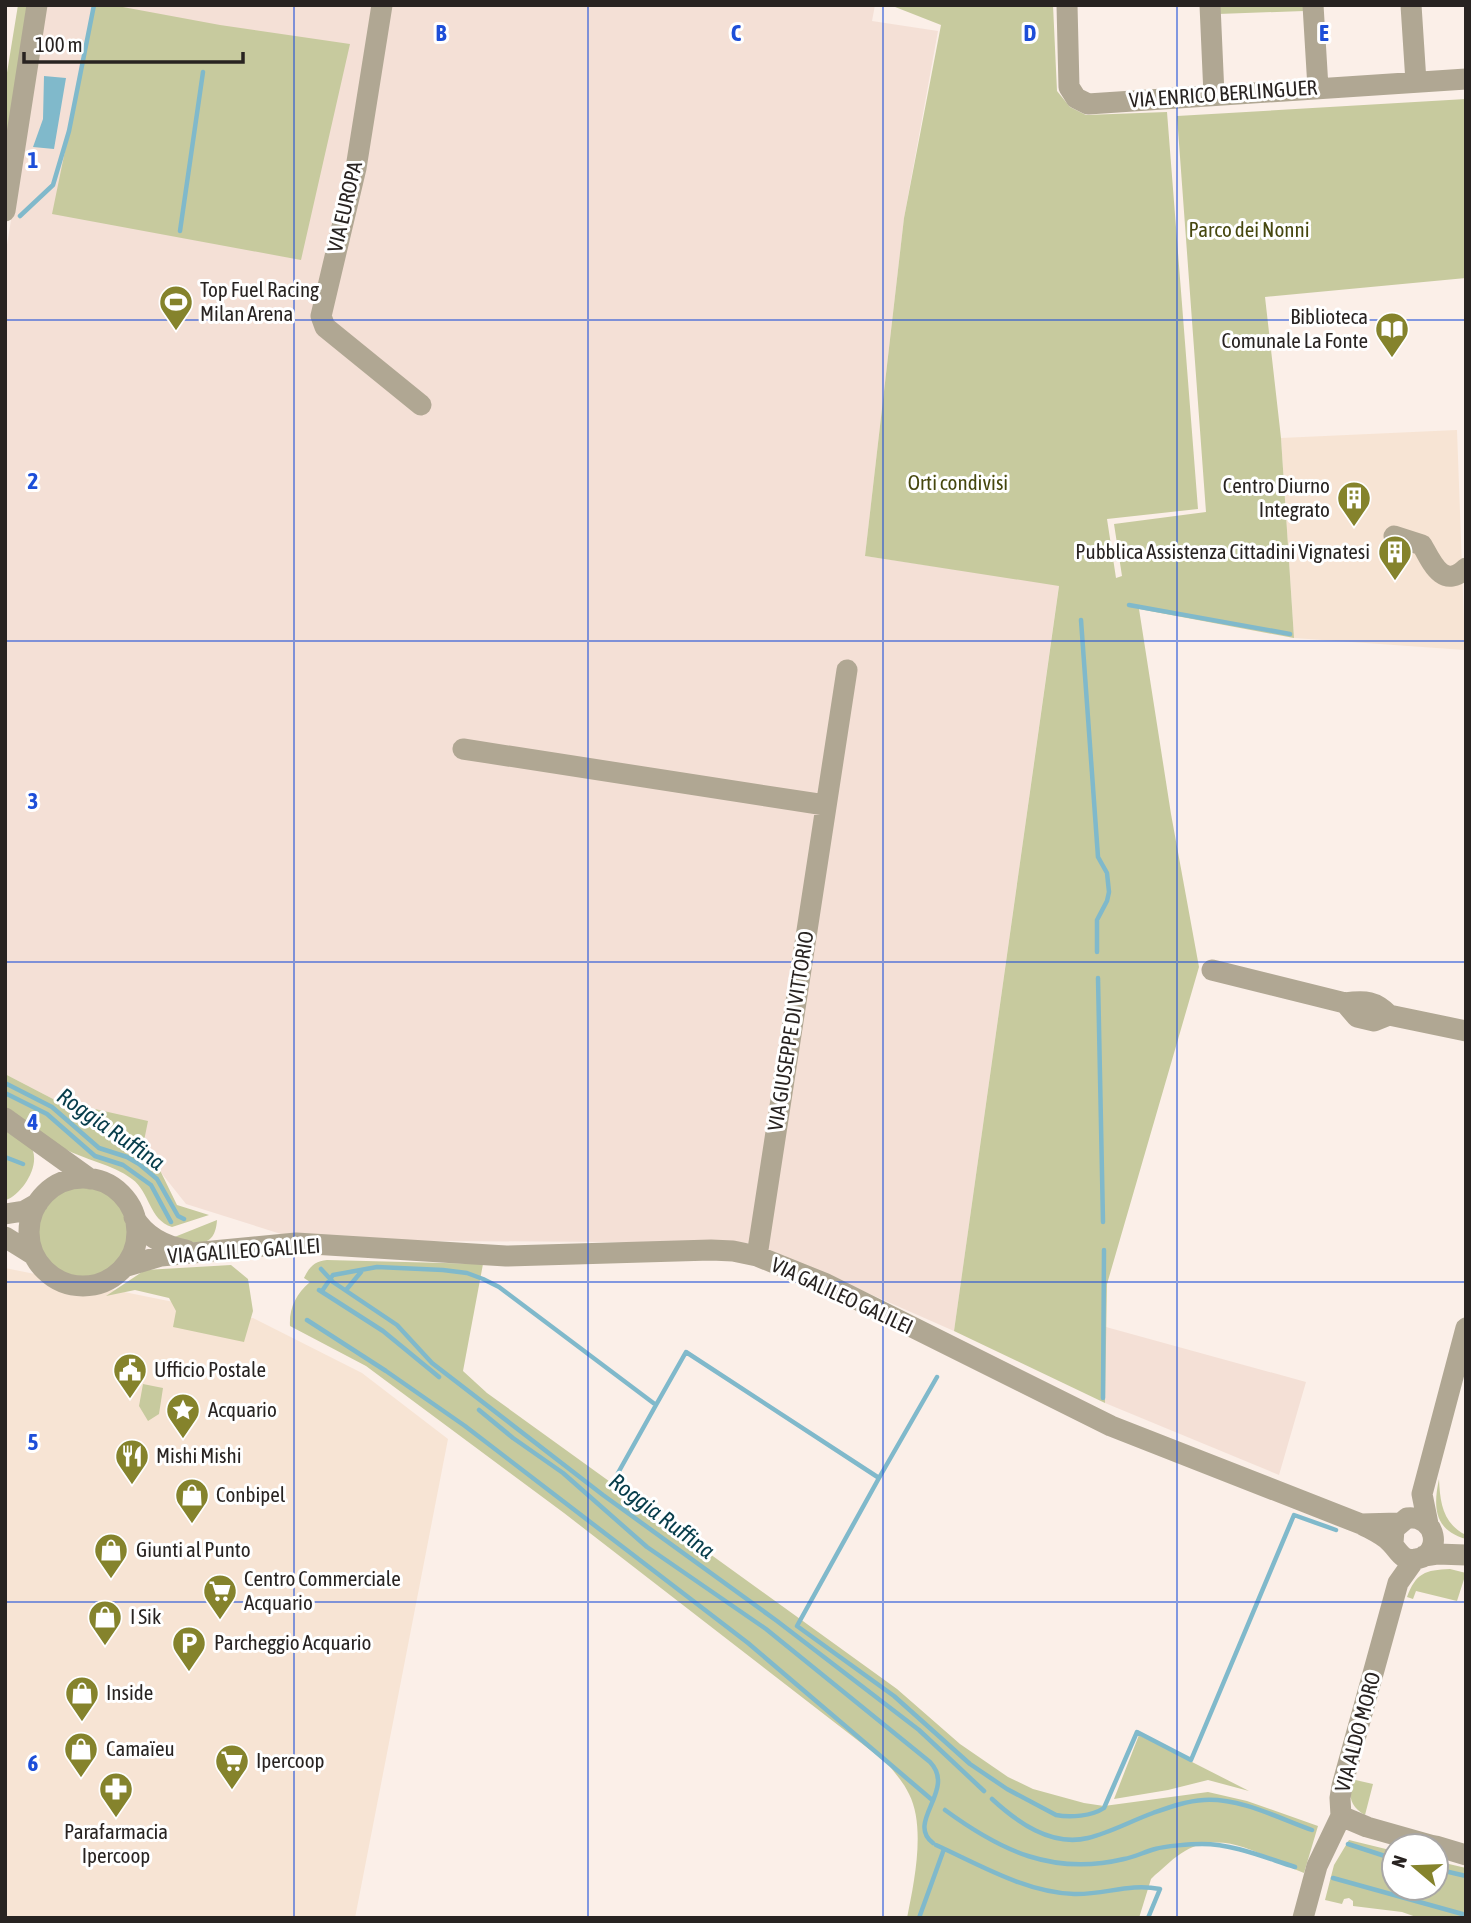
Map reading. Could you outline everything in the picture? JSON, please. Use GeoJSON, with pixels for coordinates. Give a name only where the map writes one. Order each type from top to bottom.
{"type":"FeatureCollection","features":[{"type":"Feature","properties":{"kind":"street"},"geometry":{"type":"LineString","coordinates":[[5,211],[37,5]]}},
{"type":"Feature","properties":{"kind":"street","name":"VIA EUROPA"},"geometry":{"type":"LineString","coordinates":[[382,5],[356,168],[321,316],[325,327],[421,405]]}},
{"type":"Feature","properties":{"kind":"street","name":"VIA ENRICO BERLINGUER"},"geometry":{"type":"LineString","coordinates":[[1067,5],[1069,87],[1074,96],[1088,104],[1466,79]]}},
{"type":"Feature","properties":{"kind":"street"},"geometry":{"type":"LineString","coordinates":[[1210,5],[1214,95]]}},
{"type":"Feature","properties":{"kind":"street"},"geometry":{"type":"LineString","coordinates":[[1313,5],[1318,88]]}},
{"type":"Feature","properties":{"kind":"street"},"geometry":{"type":"LineString","coordinates":[[1411,5],[1416,82]]}},
{"type":"Feature","properties":{"kind":"street"},"geometry":{"type":"LineString","coordinates":[[1394,536],[1422,545],[1435,569],[1443,575],[1456,575],[1466,568]]}},
{"type":"Feature","properties":{"kind":"street","name":"VIA GIUSEPPE DI VITTORIO"},"geometry":{"type":"LineString","coordinates":[[757,1256],[847,670]]}},
{"type":"Feature","properties":{"kind":"street"},"geometry":{"type":"LineString","coordinates":[[463,748],[825,805]]}},
{"type":"Feature","properties":{"kind":"street"},"geometry":{"type":"LineString","coordinates":[[1212,970],[1345,1003],[1357,1017],[1374,1021],[1389,1015],[1466,1031]]}},
{"type":"Feature","properties":{"kind":"street"},"geometry":{"type":"LineString","coordinates":[[5,1118],[90,1179],[119,1192],[142,1228],[159,1241],[198,1252]]}},
{"type":"Feature","properties":{"kind":"street"},"geometry":{"type":"LineString","coordinates":[[36,1140],[47,1168],[42,1198],[29,1227],[29,1239],[34,1255],[52,1277],[75,1286],[88,1286],[103,1282],[124,1267],[135,1245],[134,1217]]}},
{"type":"Feature","properties":{"kind":"street"},"geometry":{"type":"LineString","coordinates":[[5,1214],[24,1211],[65,1181],[90,1179]]}},
{"type":"Feature","properties":{"kind":"street"},"geometry":{"type":"LineString","coordinates":[[5,1237],[34,1255]]}},
{"type":"Feature","properties":{"kind":"street","name":"VIA GALILEO GALILEI"},"geometry":{"type":"LineString","coordinates":[[124,1267],[156,1257],[296,1243],[506,1256],[733,1251],[757,1256],[824,1283],[1101,1421],[1361,1524],[1401,1521]]}},
{"type":"Feature","properties":{"kind":"street"},"geometry":{"type":"LineString","coordinates":[[1394,1547],[1393,1532],[1422,1494],[1466,1328]]}},
{"type":"Feature","properties":{"kind":"street"},"geometry":{"type":"LineString","coordinates":[[1420,1558],[1432,1547],[1431,1530],[1422,1494]]}},
{"type":"Feature","properties":{"kind":"street"},"geometry":{"type":"LineString","coordinates":[[1401,1521],[1416,1518],[1464,1555]]}},
{"type":"Feature","properties":{"kind":"street"},"geometry":{"type":"LineString","coordinates":[[1361,1524],[1394,1547],[1402,1556],[1420,1558],[1464,1555]]}},
{"type":"Feature","properties":{"kind":"street","name":"VIA ALDO MORO"},"geometry":{"type":"LineString","coordinates":[[1303,1918],[1321,1857],[1341,1816],[1342,1786],[1398,1583],[1394,1547]]}},
{"type":"Feature","properties":{"kind":"street","name":"VIA ALDO MORO"},"geometry":{"type":"LineString","coordinates":[[1398,1583],[1420,1558]]}},
{"type":"Feature","properties":{"kind":"street"},"geometry":{"type":"LineString","coordinates":[[1341,1816],[1382,1832]]}},
{"type":"Feature","properties":{"kind":"shaded area"},"geometry":{"type":"Polygon","coordinates":[[[41,5],[875,5],[872,21],[938,31],[904,218],[865,556],[1059,585],[954,1331],[754,1243],[300,1240],[186,1204],[159,1170],[55,1100],[5,1074],[5,257],[35,73],[41,5]]]}},
{"type":"Feature","properties":{"kind":"shaded area"},"geometry":{"type":"Polygon","coordinates":[[[1457,430],[1465,650],[1294,638],[1281,438],[1457,430]]]}},
{"type":"Feature","properties":{"kind":"shaded area"},"geometry":{"type":"Polygon","coordinates":[[[5,1268],[253,1318],[362,1373],[448,1439],[355,1918],[5,1918],[5,1268]]]}},
{"type":"Feature","properties":{"kind":"shaded area"},"geometry":{"type":"Polygon","coordinates":[[[1106,1327],[1306,1382],[1279,1475],[1105,1403],[1106,1327]]]}},
{"type":"Feature","properties":{"kind":"green space"},"geometry":{"type":"Polygon","coordinates":[[[18,5],[27,5],[5,149],[5,85],[18,5]]]}},
{"type":"Feature","properties":{"kind":"green space"},"geometry":{"type":"Polygon","coordinates":[[[95,5],[112,5],[220,25],[350,44],[301,260],[52,214],[95,5]]]}},
{"type":"Feature","properties":{"kind":"green space"},"geometry":{"type":"Polygon","coordinates":[[[890,5],[1053,5],[1057,91],[1070,107],[1086,115],[1167,112],[1198,509],[1107,519],[1116,578],[1122,576],[1114,524],[1206,512],[1177,116],[1466,99],[1466,278],[1265,297],[1281,438],[1294,638],[1139,609],[1171,814],[1199,967],[1107,1284],[1105,1403],[954,1331],[1059,586],[865,556],[904,218],[941,25],[890,5]]]}},
{"type":"Feature","properties":{"kind":"green space"},"geometry":{"type":"Polygon","coordinates":[[[1218,5],[1304,5],[1304,11],[1218,14],[1218,5]]]}},
{"type":"Feature","properties":{"kind":"green space"},"geometry":{"type":"Polygon","coordinates":[[[5,1074],[55,1100],[148,1121],[142,1151],[154,1158],[177,1205],[209,1215],[172,1227],[164,1223],[132,1179],[56,1144],[5,1108],[5,1074]]]}},
{"type":"Feature","properties":{"kind":"green space"},"geometry":{"type":"Polygon","coordinates":[[[5,1129],[29,1144],[34,1159],[33,1168],[25,1184],[6,1200],[5,1129]]]}},
{"type":"Feature","properties":{"kind":"green space"},"geometry":{"type":"Polygon","coordinates":[[[83,1187],[100,1191],[115,1200],[124,1215],[128,1232],[124,1249],[115,1264],[100,1273],[83,1277],[66,1273],[51,1264],[42,1249],[38,1232],[42,1215],[51,1200],[66,1191],[83,1187]]]}},
{"type":"Feature","properties":{"kind":"green space"},"geometry":{"type":"Polygon","coordinates":[[[217,1220],[212,1237],[208,1241],[195,1243],[172,1238],[217,1220]]]}},
{"type":"Feature","properties":{"kind":"green space"},"geometry":{"type":"Polygon","coordinates":[[[327,1260],[483,1264],[463,1371],[487,1393],[897,1689],[960,1744],[1008,1777],[1033,1789],[1084,1803],[1104,1806],[1208,1792],[1247,1801],[1318,1826],[1304,1873],[1260,1853],[1230,1844],[1215,1843],[1185,1851],[1155,1875],[1151,1879],[1139,1918],[907,1918],[917,1855],[917,1822],[909,1794],[887,1763],[564,1513],[366,1366],[290,1326],[294,1302],[310,1282],[304,1278],[306,1274],[316,1263],[327,1260]]]}},
{"type":"Feature","properties":{"kind":"green space"},"geometry":{"type":"Polygon","coordinates":[[[231,1265],[248,1279],[253,1311],[244,1342],[173,1327],[176,1311],[169,1298],[135,1290],[106,1296],[145,1270],[231,1265]]]}},
{"type":"Feature","properties":{"kind":"green space"},"geometry":{"type":"Polygon","coordinates":[[[143,1384],[163,1388],[159,1414],[148,1421],[139,1406],[143,1384]]]}},
{"type":"Feature","properties":{"kind":"green space"},"geometry":{"type":"Polygon","coordinates":[[[1439,1479],[1444,1512],[1452,1525],[1466,1535],[1466,1539],[1447,1530],[1438,1516],[1436,1499],[1439,1479]]]}},
{"type":"Feature","properties":{"kind":"green space"},"geometry":{"type":"Polygon","coordinates":[[[1450,1569],[1466,1573],[1457,1601],[1416,1591],[1413,1599],[1407,1597],[1422,1574],[1450,1569]]]}},
{"type":"Feature","properties":{"kind":"green space"},"geometry":{"type":"Polygon","coordinates":[[[1139,1735],[1249,1791],[1208,1780],[1114,1799],[1139,1735]]]}},
{"type":"Feature","properties":{"kind":"green space"},"geometry":{"type":"Polygon","coordinates":[[[1351,1779],[1373,1784],[1365,1815],[1351,1800],[1351,1779]]]}},
{"type":"Feature","properties":{"kind":"green space"},"geometry":{"type":"Polygon","coordinates":[[[1349,1840],[1380,1848],[1380,1902],[1450,1902],[1450,1864],[1466,1868],[1466,1918],[1419,1918],[1402,1912],[1353,1906],[1353,1901],[1349,1898],[1344,1899],[1342,1904],[1325,1900],[1334,1865],[1349,1840]]]}},
{"type":"Feature","properties":{"kind":"water"},"geometry":{"type":"Polygon","coordinates":[[[44,76],[66,78],[54,149],[33,147],[43,119],[44,76]]]}},
{"type":"Feature","properties":{"kind":"waterway"},"geometry":{"type":"LineString","coordinates":[[20,216],[53,185],[69,131],[94,5]]}},
{"type":"Feature","properties":{"kind":"waterway"},"geometry":{"type":"LineString","coordinates":[[180,231],[203,72]]}},
{"type":"Feature","properties":{"kind":"waterway"},"geometry":{"type":"LineString","coordinates":[[1129,605],[1290,634]]}},
{"type":"Feature","properties":{"kind":"waterway"},"geometry":{"type":"LineString","coordinates":[[1081,620],[1098,857],[1107,873],[1109,892],[1097,920],[1097,952]]}},
{"type":"Feature","properties":{"kind":"waterway"},"geometry":{"type":"LineString","coordinates":[[1098,978],[1103,1222]]}},
{"type":"Feature","properties":{"kind":"waterway","name":"Roggia Ruffina"},"geometry":{"type":"LineString","coordinates":[[5,1083],[52,1107],[99,1148],[139,1164],[157,1179],[178,1216],[184,1219]]}},
{"type":"Feature","properties":{"kind":"waterway"},"geometry":{"type":"LineString","coordinates":[[5,1093],[47,1114],[95,1156],[123,1165],[151,1185],[171,1222]]}},
{"type":"Feature","properties":{"kind":"waterway"},"geometry":{"type":"LineString","coordinates":[[5,1157],[23,1164]]}},
{"type":"Feature","properties":{"kind":"waterway"},"geometry":{"type":"LineString","coordinates":[[1103,1398],[1104,1250]]}},
{"type":"Feature","properties":{"kind":"waterway"},"geometry":{"type":"LineString","coordinates":[[322,1291],[333,1275],[377,1267],[467,1273],[499,1287],[656,1405],[686,1352],[879,1478],[797,1626],[894,1696],[970,1764],[1007,1789],[1056,1815],[1081,1816],[1104,1808],[1137,1732],[1191,1760],[1294,1515],[1336,1530]]}},
{"type":"Feature","properties":{"kind":"waterway","name":"Roggia Ruffina"},"geometry":{"type":"LineString","coordinates":[[321,1269],[333,1282],[397,1325],[432,1363],[603,1495],[777,1621],[919,1730],[984,1791]]}},
{"type":"Feature","properties":{"kind":"waterway"},"geometry":{"type":"LineString","coordinates":[[346,1290],[361,1272]]}},
{"type":"Feature","properties":{"kind":"waterway"},"geometry":{"type":"LineString","coordinates":[[319,1290],[383,1331],[439,1377]]}},
{"type":"Feature","properties":{"kind":"waterway"},"geometry":{"type":"LineString","coordinates":[[307,1320],[465,1426],[748,1643],[931,1799]]}},
{"type":"Feature","properties":{"kind":"waterway"},"geometry":{"type":"LineString","coordinates":[[879,1478],[937,1377]]}},
{"type":"Feature","properties":{"kind":"waterway"},"geometry":{"type":"LineString","coordinates":[[618,1473],[656,1405]]}},
{"type":"Feature","properties":{"kind":"waterway"},"geometry":{"type":"LineString","coordinates":[[479,1410],[563,1473],[647,1547],[766,1629],[930,1762],[937,1773],[938,1784],[925,1825],[926,1835],[933,1843]]}},
{"type":"Feature","properties":{"kind":"waterway","name":"Roggia Ruffina"},"geometry":{"type":"LineString","coordinates":[[992,1799],[1024,1824],[1048,1836],[1061,1839],[1088,1838],[1172,1807],[1204,1800],[1245,1805],[1312,1830]]}},
{"type":"Feature","properties":{"kind":"waterway"},"geometry":{"type":"LineString","coordinates":[[945,1810],[1008,1848],[1051,1862],[1098,1863],[1128,1858],[1159,1848],[1202,1844],[1238,1849],[1295,1867]]}},
{"type":"Feature","properties":{"kind":"waterway","name":"Roggia Ruffina"},"geometry":{"type":"LineString","coordinates":[[1348,1844],[1380,1854]]}},
{"type":"Feature","properties":{"kind":"waterway"},"geometry":{"type":"LineString","coordinates":[[936,1845],[1020,1883],[1056,1892],[1085,1894],[1137,1887],[1160,1889],[1148,1918]]}},
{"type":"Feature","properties":{"kind":"waterway"},"geometry":{"type":"LineString","coordinates":[[919,1918],[944,1849]]}},
{"type":"Feature","properties":{"kind":"waterway","name":"Roggia Ruffina"},"geometry":{"type":"LineString","coordinates":[[1450,1872],[1466,1876]]}},
{"type":"Feature","properties":{"kind":"waterway"},"geometry":{"type":"LineString","coordinates":[[1333,1878],[1466,1915]]}},
{"type":"Feature","properties":{"kind":"place","name":"Top Fuel Racing Milan Arena"},"geometry":{"type":"Point","coordinates":[176,332]}},
{"type":"Feature","properties":{"kind":"place","name":"Biblioteca Comunale La Fonte"},"geometry":{"type":"Point","coordinates":[1392,359]}},
{"type":"Feature","properties":{"kind":"place","name":"Centro Diurno Integrato"},"geometry":{"type":"Point","coordinates":[1354,528]}},
{"type":"Feature","properties":{"kind":"place","name":"Pubblica Assistenza Cittadini Vignatesi"},"geometry":{"type":"Point","coordinates":[1395,582]}},
{"type":"Feature","properties":{"kind":"place","name":"Ufficio Postale"},"geometry":{"type":"Point","coordinates":[130,1400]}},
{"type":"Feature","properties":{"kind":"place","name":"Acquario"},"geometry":{"type":"Point","coordinates":[183,1440]}},
{"type":"Feature","properties":{"kind":"place","name":"Mishi Mishi"},"geometry":{"type":"Point","coordinates":[132,1486]}},
{"type":"Feature","properties":{"kind":"place","name":"Conbipel"},"geometry":{"type":"Point","coordinates":[192,1525]}},
{"type":"Feature","properties":{"kind":"place","name":"Giunti al Punto"},"geometry":{"type":"Point","coordinates":[111,1580]}},
{"type":"Feature","properties":{"kind":"place","name":"Centro Commerciale Acquario"},"geometry":{"type":"Point","coordinates":[220,1621]}},
{"type":"Feature","properties":{"kind":"place","name":"I Sik"},"geometry":{"type":"Point","coordinates":[105,1647]}},
{"type":"Feature","properties":{"kind":"place","name":"Parcheggio Acquario"},"geometry":{"type":"Point","coordinates":[189,1673]}},
{"type":"Feature","properties":{"kind":"place","name":"Inside"},"geometry":{"type":"Point","coordinates":[82,1723]}},
{"type":"Feature","properties":{"kind":"place","name":"Camaïeu"},"geometry":{"type":"Point","coordinates":[81,1779]}},
{"type":"Feature","properties":{"kind":"place","name":"Ipercoop"},"geometry":{"type":"Point","coordinates":[232,1791]}},
{"type":"Feature","properties":{"kind":"place","name":"Parafarmacia Ipercoop"},"geometry":{"type":"Point","coordinates":[116,1819]}},
{"type":"Feature","properties":{"kind":"park label","name":"Parco dei Nonni"},"geometry":{"type":"Point","coordinates":[1249,230]}},
{"type":"Feature","properties":{"kind":"park label","name":"Orti condivisi"},"geometry":{"type":"Point","coordinates":[958,483]}}]}
